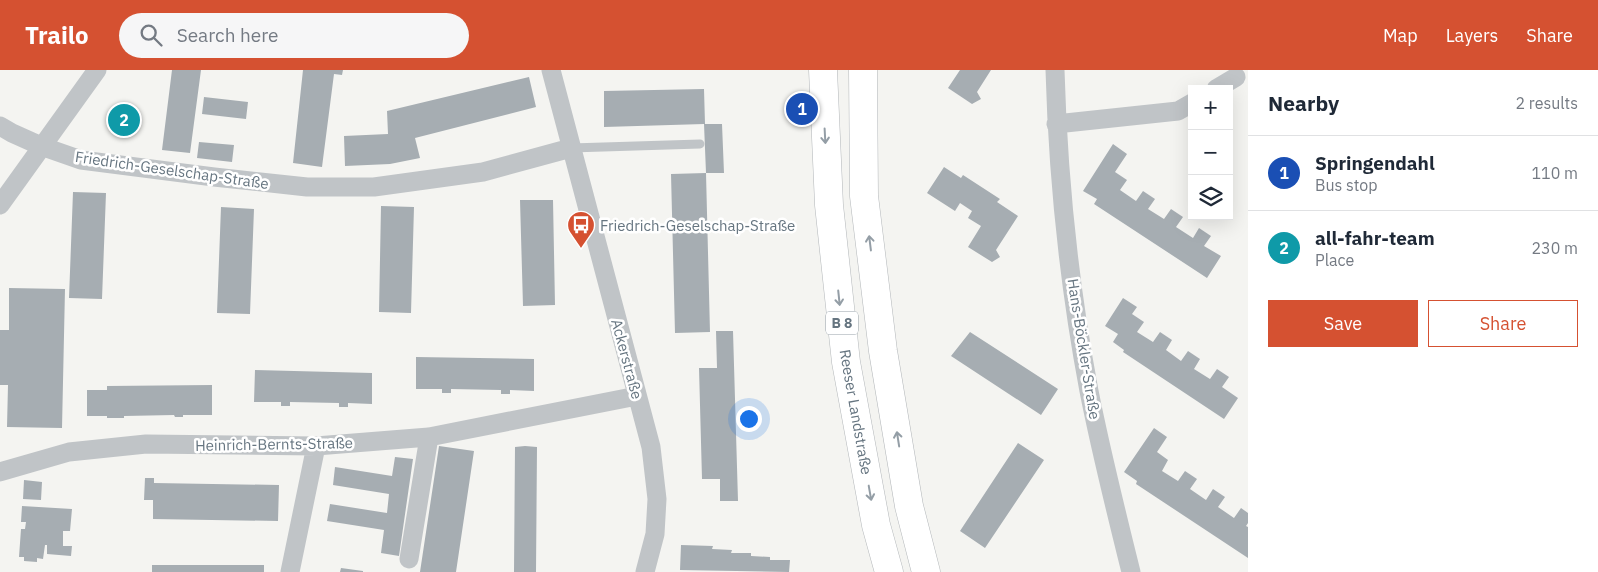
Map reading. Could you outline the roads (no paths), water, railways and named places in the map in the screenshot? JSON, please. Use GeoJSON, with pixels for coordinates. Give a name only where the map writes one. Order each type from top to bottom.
{"type":"FeatureCollection","features":[{"type":"Feature","properties":{"kind":"main road","name":"Reeser Landstraße"},"geometry":{"type":"LineString","coordinates":[[822,70],[829,205],[846,362],[876,525],[889,572]]}},
{"type":"Feature","properties":{"kind":"main road","name":"B 8"},"geometry":{"type":"LineString","coordinates":[[863,70],[864,196],[883,351],[908,506],[926,572]]}},
{"type":"Feature","properties":{"kind":"street"},"geometry":{"type":"LineString","coordinates":[[0,205],[97,70]]}},
{"type":"Feature","properties":{"kind":"street","name":"Ackerstraße"},"geometry":{"type":"LineString","coordinates":[[551,70],[651,447],[656,500],[655,534],[645,572]]}},
{"type":"Feature","properties":{"kind":"street","name":"Hans-Böckler-Straße"},"geometry":{"type":"LineString","coordinates":[[1055,70],[1056,124],[1062,197],[1080,340],[1115,510],[1131,572]]}},
{"type":"Feature","properties":{"kind":"street"},"geometry":{"type":"LineString","coordinates":[[1222,85],[1236,76]]}},
{"type":"Feature","properties":{"kind":"street"},"geometry":{"type":"LineString","coordinates":[[1056,124],[1178,111],[1188,105]]}},
{"type":"Feature","properties":{"kind":"street","name":"Friedrich-Geselschap-Straße"},"geometry":{"type":"LineString","coordinates":[[0,126],[41,146],[81,160],[307,187],[365,187],[483,172],[571,148]]}},
{"type":"Feature","properties":{"kind":"street","name":"Heinrich-Bernts-Straße"},"geometry":{"type":"LineString","coordinates":[[0,472],[69,452],[146,444],[316,446],[428,437],[637,396]]}},
{"type":"Feature","properties":{"kind":"street"},"geometry":{"type":"LineString","coordinates":[[409,558],[428,437]]}},
{"type":"Feature","properties":{"kind":"street"},"geometry":{"type":"LineString","coordinates":[[290,572],[316,446]]}},
{"type":"Feature","properties":{"kind":"lane"},"geometry":{"type":"LineString","coordinates":[[571,148],[700,144]]}},
{"type":"Feature","properties":{"kind":"place","name":"Springendahl"},"geometry":{"type":"Point","coordinates":[802,109]}},
{"type":"Feature","properties":{"kind":"place","name":"all-fahr-team"},"geometry":{"type":"Point","coordinates":[124,120]}},
{"type":"Feature","properties":{"kind":"place","name":"Friedrich-Geselschap-Straße"},"geometry":{"type":"Point","coordinates":[581,249]}}]}
